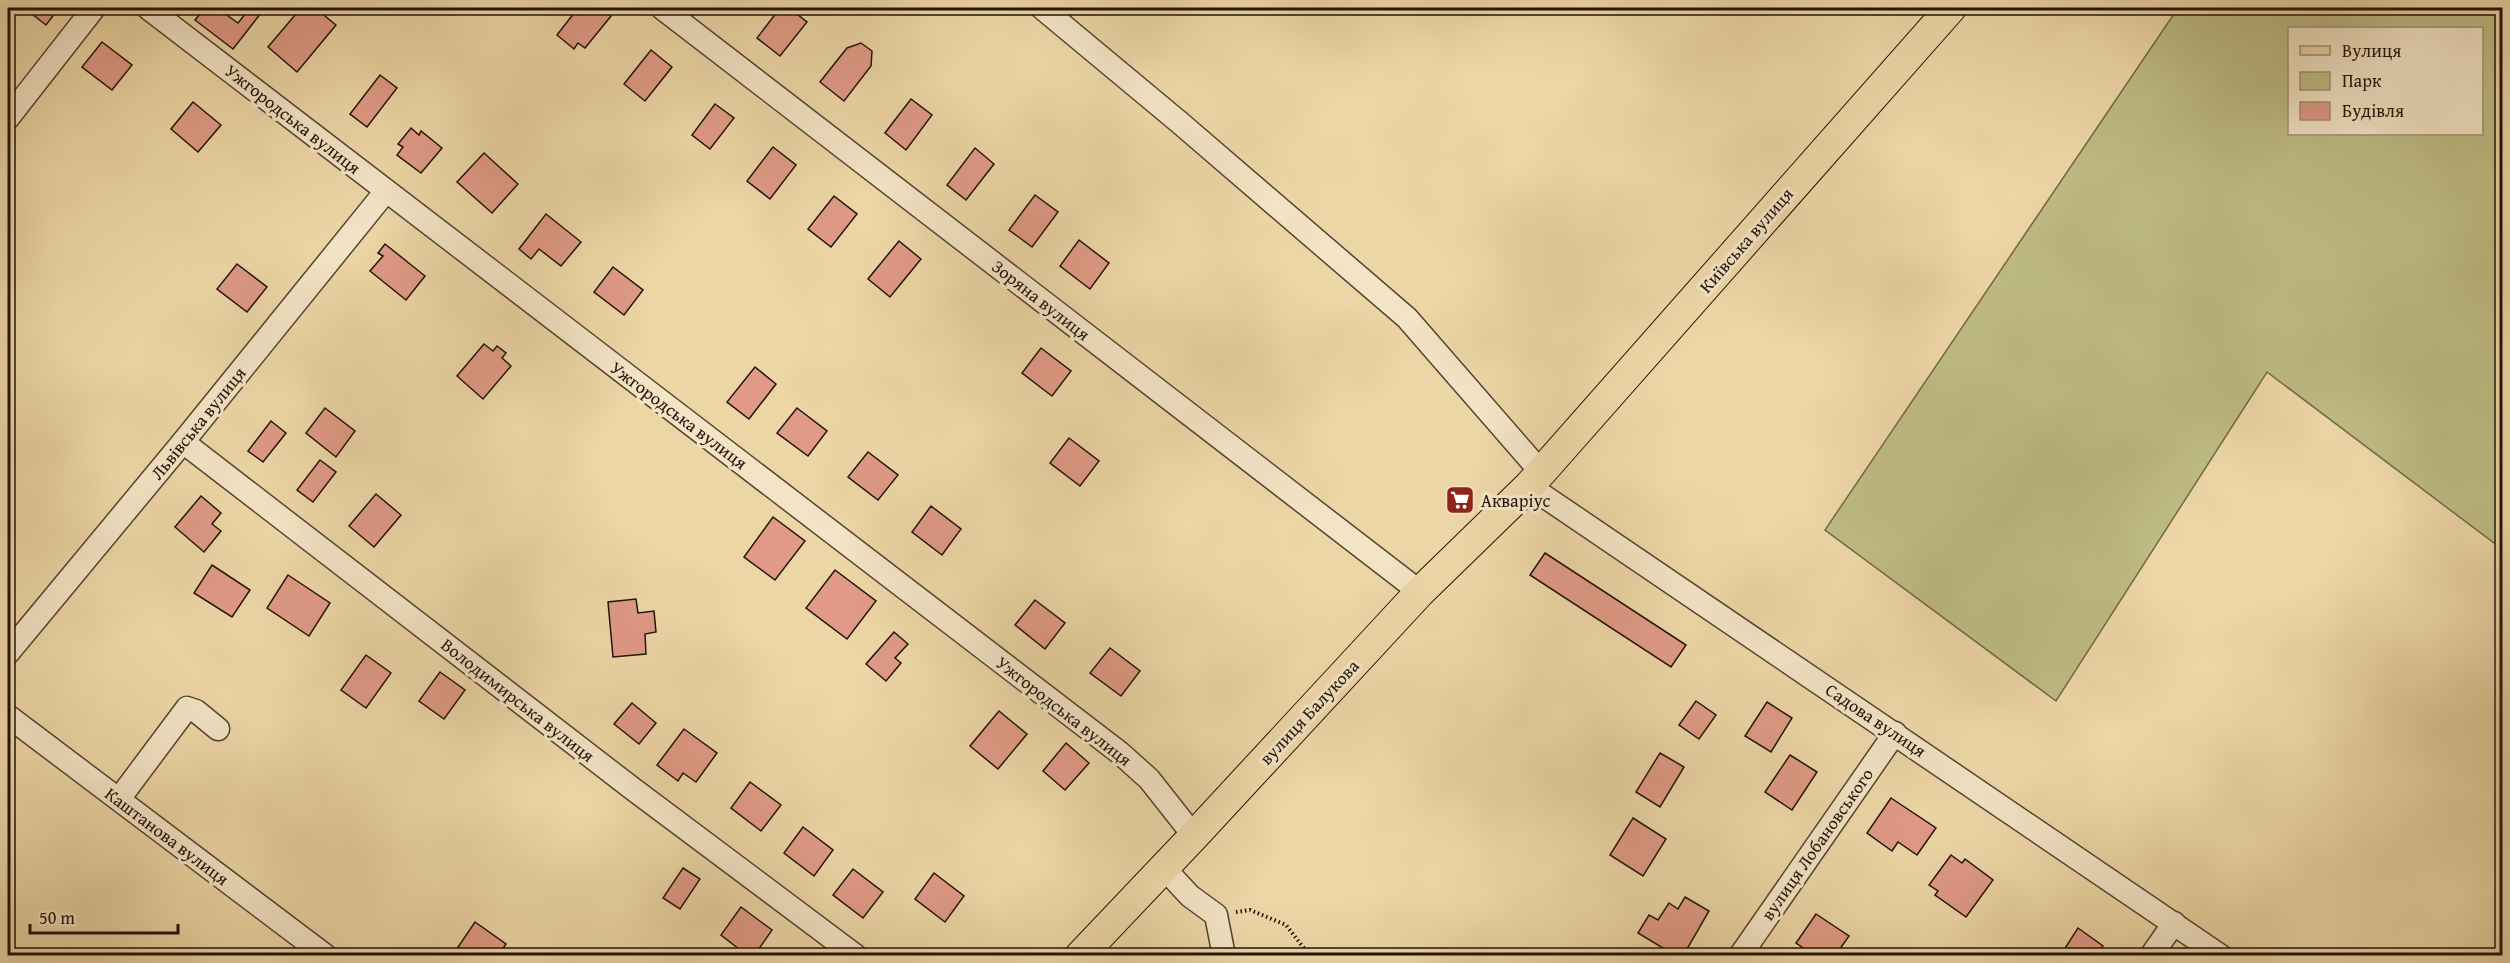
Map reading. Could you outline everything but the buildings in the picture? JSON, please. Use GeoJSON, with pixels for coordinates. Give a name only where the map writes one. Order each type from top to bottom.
{"type":"FeatureCollection","features":[{"type":"Feature","properties":{"kind":"main road","name":"Київська вулиця"},"geometry":{"type":"LineString","coordinates":[[1535,479],[1951,8]]}},
{"type":"Feature","properties":{"kind":"main road","name":"вулиця Балукова"},"geometry":{"type":"LineString","coordinates":[[1080,956],[1194,837],[1420,592],[1535,479]]}},
{"type":"Feature","properties":{"kind":"street"},"geometry":{"type":"LineString","coordinates":[[8,118],[94,8]]}},
{"type":"Feature","properties":{"kind":"street","name":"Ужгородська вулиця"},"geometry":{"type":"LineString","coordinates":[[148,8],[1120,753],[1149,779],[1194,837]]}},
{"type":"Feature","properties":{"kind":"street","name":"Зоряна вулиця"},"geometry":{"type":"LineString","coordinates":[[662,8],[1420,592]]}},
{"type":"Feature","properties":{"kind":"street","name":"Садова вулиця"},"geometry":{"type":"LineString","coordinates":[[1042,8],[1188,129],[1407,318],[1535,479],[1894,733],[2221,956]]}},
{"type":"Feature","properties":{"kind":"street","name":"Львівська вулиця"},"geometry":{"type":"LineString","coordinates":[[8,653],[183,442],[386,191]]}},
{"type":"Feature","properties":{"kind":"street","name":"Володимирська вулиця"},"geometry":{"type":"LineString","coordinates":[[183,442],[856,956]]}},
{"type":"Feature","properties":{"kind":"street"},"geometry":{"type":"LineString","coordinates":[[119,799],[187,708],[196,711],[218,729]]}},
{"type":"Feature","properties":{"kind":"street","name":"Каштанова вулиця"},"geometry":{"type":"LineString","coordinates":[[8,716],[326,956]]}},
{"type":"Feature","properties":{"kind":"street","name":"вулиця Лобановського"},"geometry":{"type":"LineString","coordinates":[[1740,956],[1894,733]]}},
{"type":"Feature","properties":{"kind":"street"},"geometry":{"type":"LineString","coordinates":[[1163,867],[1190,896],[1216,915],[1224,956]]}},
{"type":"Feature","properties":{"kind":"street"},"geometry":{"type":"LineString","coordinates":[[2151,956],[2174,923]]}},
{"type":"Feature","properties":{"kind":"path"},"geometry":{"type":"LineString","coordinates":[[1216,915],[1250,910],[1287,925],[1310,956]]}},
{"type":"Feature","properties":{"kind":"green space"},"geometry":{"type":"Polygon","coordinates":[[[2178,8],[2502,8],[2502,549],[2267,372],[2056,701],[1825,530],[2178,8]]]}},
{"type":"Feature","properties":{"kind":"place","name":"Акваріус"},"geometry":{"type":"Point","coordinates":[1460,500]}}]}
